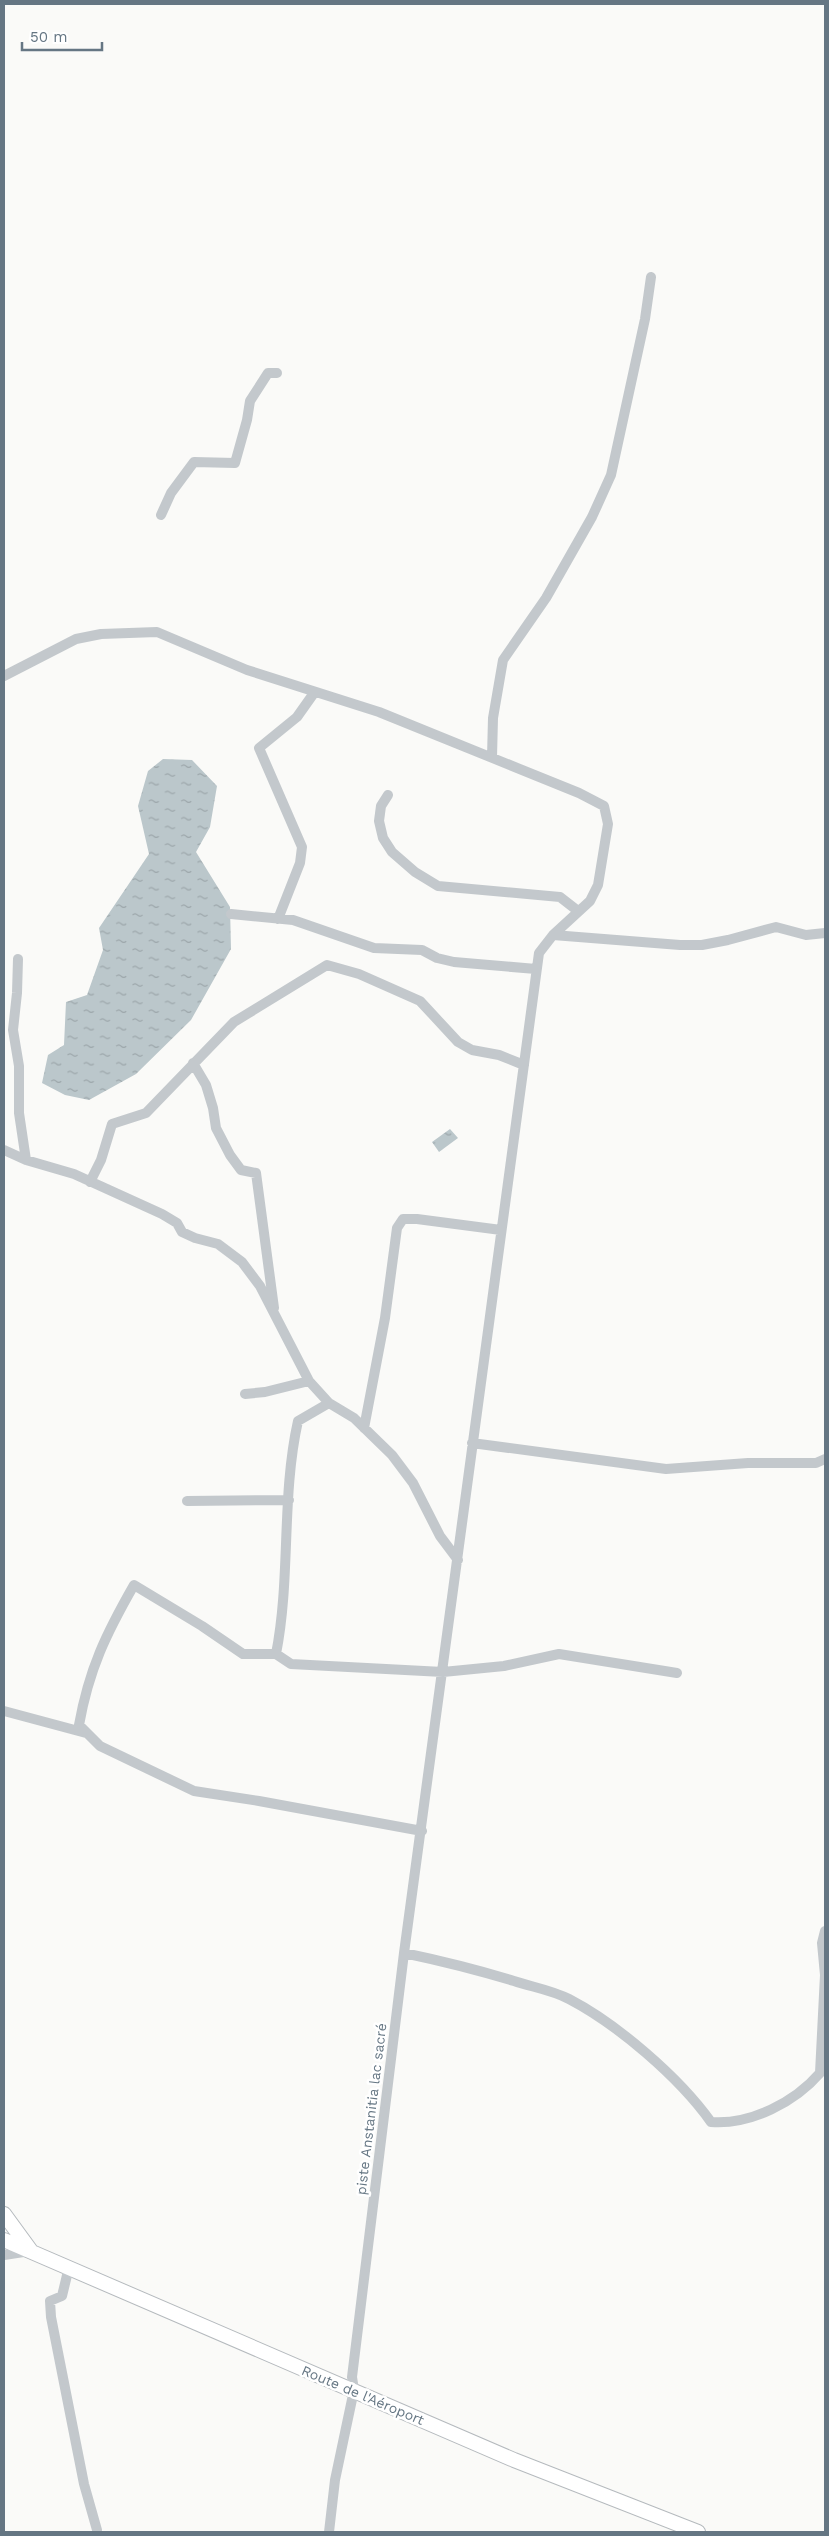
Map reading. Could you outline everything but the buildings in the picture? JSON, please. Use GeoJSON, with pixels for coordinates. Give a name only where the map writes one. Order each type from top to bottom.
{"type":"FeatureCollection","features":[{"type":"Feature","properties":{"kind":"main road"},"geometry":{"type":"LineString","coordinates":[[4,2214],[31,2251]]}},
{"type":"Feature","properties":{"kind":"main road","name":"Route de l'Aéroport"},"geometry":{"type":"LineString","coordinates":[[4,2240],[514,2460],[698,2532]]}},
{"type":"Feature","properties":{"kind":"street"},"geometry":{"type":"LineString","coordinates":[[4,676],[76,639],[101,634],[157,632],[248,670],[314,693],[380,712],[492,758],[493,718],[503,660],[546,598],[592,517],[611,475],[645,320],[651,277]]}},
{"type":"Feature","properties":{"kind":"street"},"geometry":{"type":"LineString","coordinates":[[161,515],[171,493],[194,462],[235,463],[250,402],[268,373],[277,373]]}},
{"type":"Feature","properties":{"kind":"street"},"geometry":{"type":"LineString","coordinates":[[278,919],[300,863],[302,847],[259,748],[297,717],[314,693]]}},
{"type":"Feature","properties":{"kind":"street","name":"piste Anstanitia lac sacré"},"geometry":{"type":"LineString","coordinates":[[329,2532],[335,2480],[354,2390],[352,2377],[404,1953],[422,1831],[538,953],[553,935],[590,901],[598,885],[608,824],[604,806],[579,792],[492,758]]}},
{"type":"Feature","properties":{"kind":"street"},"geometry":{"type":"LineString","coordinates":[[388,795],[381,806],[379,822],[383,838],[392,852],[416,872],[438,886],[560,897],[578,911]]}},
{"type":"Feature","properties":{"kind":"street"},"geometry":{"type":"LineString","coordinates":[[231,914],[293,920],[374,948],[422,950],[437,958],[454,962],[536,969]]}},
{"type":"Feature","properties":{"kind":"street"},"geometry":{"type":"LineString","coordinates":[[553,935],[694,945],[728,940],[776,926],[806,935],[825,933]]}},
{"type":"Feature","properties":{"kind":"street"},"geometry":{"type":"LineString","coordinates":[[18,959],[18,993],[13,1030],[19,1066],[19,1113],[26,1160]]}},
{"type":"Feature","properties":{"kind":"street"},"geometry":{"type":"LineString","coordinates":[[90,1182],[101,1160],[112,1124],[146,1113],[234,1022],[327,965],[359,974],[420,1001],[458,1042],[472,1050],[499,1055],[524,1065]]}},
{"type":"Feature","properties":{"kind":"street"},"geometry":{"type":"LineString","coordinates":[[193,1063],[206,1085],[213,1108],[216,1128],[230,1155],[241,1170],[256,1173],[276,1316]]}},
{"type":"Feature","properties":{"kind":"street"},"geometry":{"type":"LineString","coordinates":[[4,1150],[26,1160],[74,1174],[162,1214],[177,1223],[182,1232],[218,1244],[242,1262],[260,1286],[309,1381],[329,1403],[354,1418],[392,1455],[413,1483],[440,1536],[458,1560]]}},
{"type":"Feature","properties":{"kind":"street"},"geometry":{"type":"LineString","coordinates":[[364,1428],[385,1318],[397,1228],[403,1219],[417,1218],[502,1230]]}},
{"type":"Feature","properties":{"kind":"street"},"geometry":{"type":"LineString","coordinates":[[244,1394],[265,1392],[309,1381]]}},
{"type":"Feature","properties":{"kind":"street"},"geometry":{"type":"LineString","coordinates":[[276,1654],[289,1530],[288,1500],[293,1445],[298,1421],[329,1403]]}},
{"type":"Feature","properties":{"kind":"street"},"geometry":{"type":"LineString","coordinates":[[472,1443],[666,1469],[748,1464],[816,1463],[825,1459]]}},
{"type":"Feature","properties":{"kind":"street"},"geometry":{"type":"LineString","coordinates":[[187,1501],[288,1500]]}},
{"type":"Feature","properties":{"kind":"street"},"geometry":{"type":"LineString","coordinates":[[422,1831],[194,1791],[100,1746],[79,1725],[85,1688],[106,1635],[134,1585],[202,1626],[243,1654],[276,1654],[291,1664],[443,1672],[504,1666],[559,1654],[677,1673]]}},
{"type":"Feature","properties":{"kind":"street"},"geometry":{"type":"LineString","coordinates":[[4,1711],[86,1733]]}},
{"type":"Feature","properties":{"kind":"street"},"geometry":{"type":"LineString","coordinates":[[404,1953],[483,1970],[567,1998],[604,2020],[663,2069],[696,2100],[711,2122],[720,2122],[748,2117],[772,2108],[795,2096],[823,2073],[825,1975],[822,1943],[825,1931]]}},
{"type":"Feature","properties":{"kind":"street"},"geometry":{"type":"LineString","coordinates":[[4,2255],[31,2251]]}},
{"type":"Feature","properties":{"kind":"street"},"geometry":{"type":"LineString","coordinates":[[69,2267],[62,2296],[50,2301],[51,2317],[84,2484],[98,2530]]}},
{"type":"Feature","properties":{"kind":"water"},"geometry":{"type":"Polygon","coordinates":[[[163,759],[192,760],[217,786],[210,827],[196,852],[230,907],[231,949],[191,1020],[136,1074],[89,1100],[65,1095],[42,1083],[48,1055],[64,1045],[66,1002],[87,995],[103,950],[99,928],[149,854],[138,806],[148,771],[163,759]]]}},
{"type":"Feature","properties":{"kind":"water"},"geometry":{"type":"Polygon","coordinates":[[[450,1129],[458,1138],[439,1152],[432,1142],[450,1129]]]}}]}
